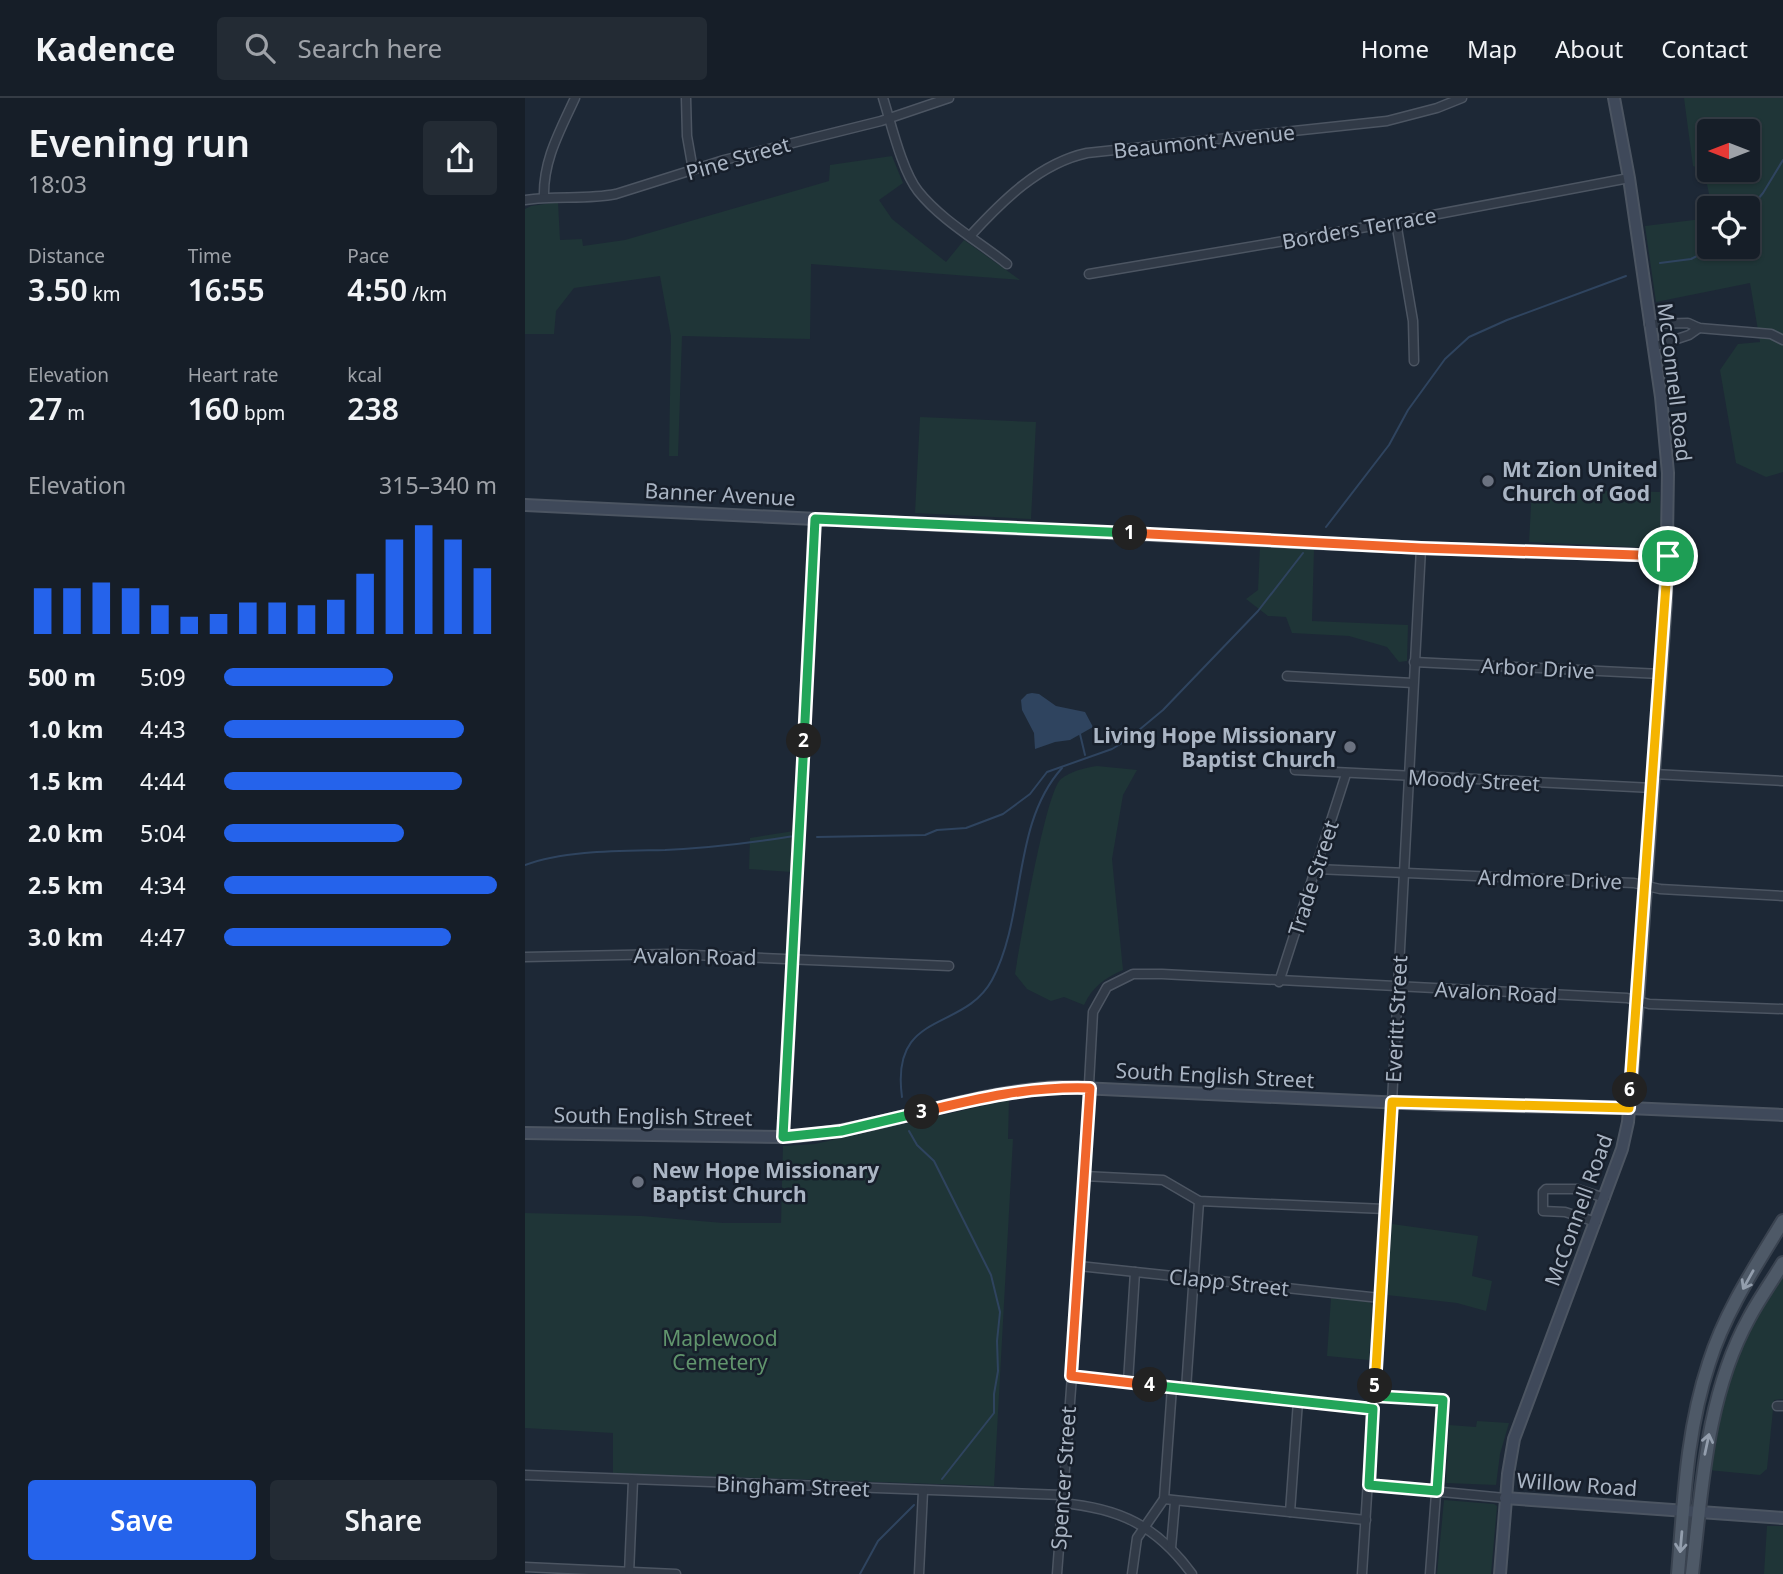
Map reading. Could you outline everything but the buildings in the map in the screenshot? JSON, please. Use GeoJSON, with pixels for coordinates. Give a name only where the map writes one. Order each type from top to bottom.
{"type":"FeatureCollection","features":[{"type":"Feature","properties":{"kind":"main road"},"geometry":{"type":"LineString","coordinates":[[1678,1574],[1694,1420],[1709,1361],[1728,1316],[1783,1222]]}},
{"type":"Feature","properties":{"kind":"main road"},"geometry":{"type":"LineString","coordinates":[[1692,1574],[1704,1460],[1713,1416],[1748,1319],[1783,1263]]}},
{"type":"Feature","properties":{"kind":"street"},"geometry":{"type":"LineString","coordinates":[[544,197],[543,181],[551,147],[575,98]]}},
{"type":"Feature","properties":{"kind":"street"},"geometry":{"type":"LineString","coordinates":[[686,98],[687,136],[693,170]]}},
{"type":"Feature","properties":{"kind":"street"},"geometry":{"type":"LineString","coordinates":[[883,98],[908,172],[917,190],[938,210],[1007,264]]}},
{"type":"Feature","properties":{"kind":"street","name":"Pine Street"},"geometry":{"type":"LineString","coordinates":[[525,200],[609,196],[693,170],[889,118],[949,98]]}},
{"type":"Feature","properties":{"kind":"street","name":"Beaumont Avenue"},"geometry":{"type":"LineString","coordinates":[[970,236],[1007,196],[1069,157],[1387,121],[1437,108],[1462,98]]}},
{"type":"Feature","properties":{"kind":"street","name":"McConnell Road"},"geometry":{"type":"LineString","coordinates":[[1500,1574],[1514,1439],[1622,1149],[1629,1108],[1638,1001],[1668,556],[1667,456],[1629,178],[1614,98]]}},
{"type":"Feature","properties":{"kind":"street","name":"Borders Terrace"},"geometry":{"type":"LineString","coordinates":[[1089,274],[1396,222],[1629,178]]}},
{"type":"Feature","properties":{"kind":"street"},"geometry":{"type":"LineString","coordinates":[[1396,222],[1413,321],[1414,361]]}},
{"type":"Feature","properties":{"kind":"street"},"geometry":{"type":"LineString","coordinates":[[1649,324],[1688,323],[1699,328],[1772,334],[1783,340]]}},
{"type":"Feature","properties":{"kind":"street"},"geometry":{"type":"LineString","coordinates":[[1653,347],[1689,335],[1699,328]]}},
{"type":"Feature","properties":{"kind":"street"},"geometry":{"type":"LineString","coordinates":[[1772,334],[1783,330]]}},
{"type":"Feature","properties":{"kind":"street","name":"Banner Avenue"},"geometry":{"type":"LineString","coordinates":[[525,505],[1421,548],[1668,556]]}},
{"type":"Feature","properties":{"kind":"street"},"geometry":{"type":"LineString","coordinates":[[783,1137],[815,519]]}},
{"type":"Feature","properties":{"kind":"street","name":"Everitt Street"},"geometry":{"type":"LineString","coordinates":[[1362,1574],[1392,1102],[1421,548]]}},
{"type":"Feature","properties":{"kind":"street","name":"Arbor Drive"},"geometry":{"type":"LineString","coordinates":[[1415,662],[1661,674]]}},
{"type":"Feature","properties":{"kind":"street"},"geometry":{"type":"LineString","coordinates":[[1287,676],[1413,683]]}},
{"type":"Feature","properties":{"kind":"street","name":"Moody Street"},"geometry":{"type":"LineString","coordinates":[[1295,770],[1653,788]]}},
{"type":"Feature","properties":{"kind":"street","name":"Trade Street"},"geometry":{"type":"LineString","coordinates":[[1279,982],[1346,774]]}},
{"type":"Feature","properties":{"kind":"street"},"geometry":{"type":"LineString","coordinates":[[1654,775],[1783,780]]}},
{"type":"Feature","properties":{"kind":"street","name":"Ardmore Drive"},"geometry":{"type":"LineString","coordinates":[[1316,869],[1634,883],[1660,889],[1783,896]]}},
{"type":"Feature","properties":{"kind":"street","name":"Avalon Road"},"geometry":{"type":"LineString","coordinates":[[525,957],[670,954],[949,966]]}},
{"type":"Feature","properties":{"kind":"street","name":"Spencer Street"},"geometry":{"type":"LineString","coordinates":[[1057,1574],[1079,1266],[1093,1012],[1107,987],[1133,974],[1167,974]]}},
{"type":"Feature","properties":{"kind":"street","name":"Avalon Road"},"geometry":{"type":"LineString","coordinates":[[1167,974],[1279,982],[1627,998],[1649,1004],[1783,1009]]}},
{"type":"Feature","properties":{"kind":"street","name":"South English Street"},"geometry":{"type":"LineString","coordinates":[[525,1133],[783,1137],[841,1131],[1005,1093],[1042,1088],[1783,1115]]}},
{"type":"Feature","properties":{"kind":"street"},"geometry":{"type":"LineString","coordinates":[[1084,1176],[1163,1181],[1199,1201],[1385,1209]]}},
{"type":"Feature","properties":{"kind":"street"},"geometry":{"type":"LineString","coordinates":[[1596,1222],[1565,1212],[1543,1211],[1543,1192],[1546,1189],[1577,1189],[1605,1198]]}},
{"type":"Feature","properties":{"kind":"street"},"geometry":{"type":"LineString","coordinates":[[1186,1389],[1199,1201]]}},
{"type":"Feature","properties":{"kind":"street","name":"Clapp Street"},"geometry":{"type":"LineString","coordinates":[[1079,1266],[1380,1297]]}},
{"type":"Feature","properties":{"kind":"street"},"geometry":{"type":"LineString","coordinates":[[1128,1382],[1135,1272]]}},
{"type":"Feature","properties":{"kind":"street"},"geometry":{"type":"LineString","coordinates":[[1071,1376],[1373,1409]]}},
{"type":"Feature","properties":{"kind":"street"},"geometry":{"type":"LineString","coordinates":[[1132,1574],[1135,1545],[1164,1499],[1172,1387]]}},
{"type":"Feature","properties":{"kind":"street"},"geometry":{"type":"LineString","coordinates":[[1374,1396],[1443,1400],[1430,1574]]}},
{"type":"Feature","properties":{"kind":"street"},"geometry":{"type":"LineString","coordinates":[[1290,1512],[1298,1401]]}},
{"type":"Feature","properties":{"kind":"street","name":"Bingham Street"},"geometry":{"type":"LineString","coordinates":[[525,1475],[1062,1499],[1109,1510],[1144,1527],[1171,1548],[1192,1574]]}},
{"type":"Feature","properties":{"kind":"street"},"geometry":{"type":"LineString","coordinates":[[629,1573],[633,1480]]}},
{"type":"Feature","properties":{"kind":"street","name":"Willow Road"},"geometry":{"type":"LineString","coordinates":[[1369,1485],[1783,1518]]}},
{"type":"Feature","properties":{"kind":"street"},"geometry":{"type":"LineString","coordinates":[[919,1574],[923,1491]]}},
{"type":"Feature","properties":{"kind":"street"},"geometry":{"type":"LineString","coordinates":[[1164,1499],[1366,1520]]}},
{"type":"Feature","properties":{"kind":"street"},"geometry":{"type":"LineString","coordinates":[[1171,1548],[1175,1502]]}},
{"type":"Feature","properties":{"kind":"street"},"geometry":{"type":"LineString","coordinates":[[525,1567],[676,1574]]}},
{"type":"Feature","properties":{"kind":"green space"},"geometry":{"type":"Polygon","coordinates":[[[1684,98],[1783,98],[1783,472],[1766,477],[1736,463],[1720,370],[1738,344],[1760,342],[1750,283],[1656,302],[1645,226],[1697,220],[1697,259],[1760,259],[1760,196],[1709,196],[1707,182],[1761,182],[1761,119],[1697,119],[1697,167],[1693,166],[1684,98]]]}},
{"type":"Feature","properties":{"kind":"green space"},"geometry":{"type":"Polygon","coordinates":[[[892,156],[903,183],[879,200],[892,219],[946,262],[964,240],[1020,280],[811,264],[810,339],[682,336],[678,456],[669,456],[671,336],[660,276],[574,288],[556,311],[554,334],[525,334],[525,209],[531,206],[558,202],[560,240],[582,239],[583,246],[625,240],[829,181],[830,165],[892,156]]]}},
{"type":"Feature","properties":{"kind":"green space"},"geometry":{"type":"Polygon","coordinates":[[[920,417],[1036,422],[1031,519],[915,513],[920,417]]]}},
{"type":"Feature","properties":{"kind":"green space"},"geometry":{"type":"Polygon","coordinates":[[[1532,489],[1660,492],[1661,543],[1655,548],[1529,542],[1532,489]]]}},
{"type":"Feature","properties":{"kind":"green space"},"geometry":{"type":"Polygon","coordinates":[[[1260,546],[1314,549],[1312,621],[1408,625],[1407,661],[1399,662],[1387,647],[1349,636],[1292,633],[1286,617],[1268,616],[1246,599],[1258,590],[1260,546]]]}},
{"type":"Feature","properties":{"kind":"green space"},"geometry":{"type":"Polygon","coordinates":[[[1097,766],[1137,770],[1123,795],[1112,859],[1123,970],[1100,984],[1084,1005],[1064,997],[1051,1001],[1027,989],[1015,974],[1028,903],[1041,839],[1055,790],[1065,776],[1097,766]]]}},
{"type":"Feature","properties":{"kind":"green space"},"geometry":{"type":"Polygon","coordinates":[[[794,831],[792,872],[749,869],[750,838],[794,831]]]}},
{"type":"Feature","properties":{"kind":"green space","name":"Maplewood Cemetery"},"geometry":{"type":"Polygon","coordinates":[[[1009,1100],[1008,1139],[1013,1139],[994,1486],[613,1473],[613,1433],[525,1428],[525,1213],[642,1216],[723,1223],[781,1223],[783,1146],[815,1144],[1009,1100]]]}},
{"type":"Feature","properties":{"kind":"green space"},"geometry":{"type":"Polygon","coordinates":[[[1392,1224],[1478,1236],[1472,1276],[1492,1281],[1486,1311],[1457,1303],[1387,1295],[1392,1224]]]}},
{"type":"Feature","properties":{"kind":"green space"},"geometry":{"type":"Polygon","coordinates":[[[1783,1274],[1783,1399],[1774,1400],[1767,1469],[1760,1475],[1708,1470],[1721,1406],[1739,1355],[1783,1274]]]}},
{"type":"Feature","properties":{"kind":"green space"},"geometry":{"type":"Polygon","coordinates":[[[1331,1298],[1369,1302],[1372,1305],[1369,1360],[1327,1356],[1331,1298]]]}},
{"type":"Feature","properties":{"kind":"green space"},"geometry":{"type":"Polygon","coordinates":[[[1477,1421],[1509,1423],[1500,1454],[1496,1485],[1446,1483],[1449,1425],[1476,1427],[1477,1421]]]}},
{"type":"Feature","properties":{"kind":"green space"},"geometry":{"type":"Polygon","coordinates":[[[1444,1500],[1497,1506],[1491,1574],[1437,1574],[1444,1500]]]}},
{"type":"Feature","properties":{"kind":"green space"},"geometry":{"type":"Polygon","coordinates":[[[1767,1526],[1783,1526],[1783,1574],[1764,1574],[1767,1526]]]}},
{"type":"Feature","properties":{"kind":"water"},"geometry":{"type":"Polygon","coordinates":[[[1032,693],[1039,694],[1056,706],[1085,712],[1093,727],[1070,740],[1035,749],[1034,733],[1022,710],[1021,700],[1032,693]]]}},
{"type":"Feature","properties":{"kind":"waterway"},"geometry":{"type":"LineString","coordinates":[[1760,197],[1783,160]]}},
{"type":"Feature","properties":{"kind":"waterway"},"geometry":{"type":"LineString","coordinates":[[1660,263],[1697,256]]}},
{"type":"Feature","properties":{"kind":"waterway"},"geometry":{"type":"LineString","coordinates":[[1326,527],[1389,445],[1408,410],[1445,359],[1469,337],[1626,276]]}},
{"type":"Feature","properties":{"kind":"waterway"},"geometry":{"type":"LineString","coordinates":[[817,837],[925,835],[937,830],[966,828],[1003,814],[1030,794],[1047,772],[1112,749],[1163,710],[1258,611],[1303,553]]}},
{"type":"Feature","properties":{"kind":"waterway"},"geometry":{"type":"LineString","coordinates":[[1080,734],[1085,755]]}},
{"type":"Feature","properties":{"kind":"waterway"},"geometry":{"type":"LineString","coordinates":[[902,1097],[901,1069],[907,1049],[918,1035],[979,997],[992,980],[1011,927],[1034,816],[1046,791],[1062,768]]}},
{"type":"Feature","properties":{"kind":"waterway"},"geometry":{"type":"LineString","coordinates":[[525,865],[575,854],[698,848],[794,836]]}},
{"type":"Feature","properties":{"kind":"waterway"},"geometry":{"type":"LineString","coordinates":[[909,1131],[917,1145],[934,1161],[991,1275],[1000,1312],[994,1413],[942,1479]]}},
{"type":"Feature","properties":{"kind":"waterway"},"geometry":{"type":"LineString","coordinates":[[860,1574],[878,1541],[914,1505]]}},
{"type":"Feature","properties":{"kind":"place","name":"Mt Zion United Church of God"},"geometry":{"type":"Point","coordinates":[1488,481]}},
{"type":"Feature","properties":{"kind":"place","name":"Living Hope Missionary Baptist Church"},"geometry":{"type":"Point","coordinates":[1350,747]}},
{"type":"Feature","properties":{"kind":"place","name":"New Hope Missionary Baptist Church"},"geometry":{"type":"Point","coordinates":[638,1182]}},
{"type":"Feature","properties":{"kind":"route"},"geometry":{"type":"LineString","coordinates":[[815,519],[971,524],[1421,548],[1668,556],[1667,602],[1629,1108],[1392,1102],[1374,1396],[1443,1400],[1437,1491],[1369,1485],[1373,1409],[1071,1376],[1090,1088],[1060,1087],[1013,1092],[841,1131],[783,1137],[815,519]]}}]}
